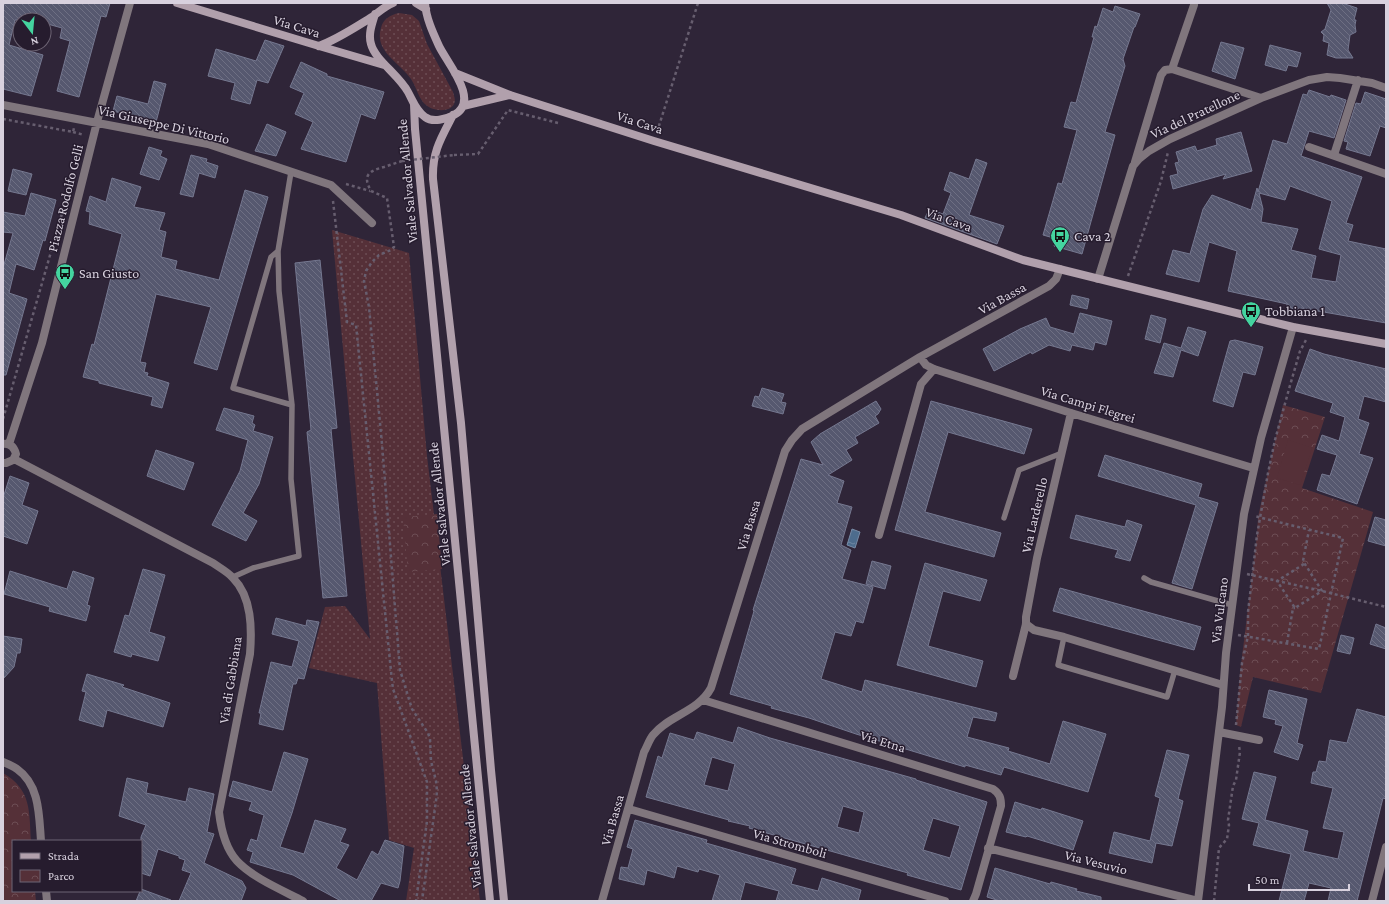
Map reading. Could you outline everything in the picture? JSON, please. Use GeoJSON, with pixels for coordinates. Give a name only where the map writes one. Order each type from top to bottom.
{"type":"FeatureCollection","features":[{"type":"Feature","properties":{"kind":"main road","name":"Via Cava"},"geometry":{"type":"LineString","coordinates":[[179,3],[387,66]]}},
{"type":"Feature","properties":{"kind":"main road"},"geometry":{"type":"LineString","coordinates":[[319,46],[336,39],[380,9],[393,3]]}},
{"type":"Feature","properties":{"kind":"main road"},"geometry":{"type":"LineString","coordinates":[[380,9],[371,25],[370,42],[373,52],[402,83],[414,104],[424,117],[430,120],[436,120],[453,115],[460,111],[464,106],[465,100],[462,86],[440,47],[425,6],[416,3]]}},
{"type":"Feature","properties":{"kind":"main road","name":"Via Cava"},"geometry":{"type":"LineString","coordinates":[[455,73],[510,95],[654,141],[901,215],[1023,260],[1294,327],[1386,344]]}},
{"type":"Feature","properties":{"kind":"main road"},"geometry":{"type":"LineString","coordinates":[[464,106],[510,95]]}},
{"type":"Feature","properties":{"kind":"main road","name":"Viale Salvador Allende"},"geometry":{"type":"LineString","coordinates":[[414,104],[415,129],[490,901]]}},
{"type":"Feature","properties":{"kind":"main road","name":"Viale Salvador Allende"},"geometry":{"type":"LineString","coordinates":[[453,115],[436,149],[433,163],[434,179],[461,423],[491,770],[504,901]]}},
{"type":"Feature","properties":{"kind":"street","name":"Piazza Rodolfo Gelli"},"geometry":{"type":"LineString","coordinates":[[6,444],[42,343],[97,122],[130,3]]}},
{"type":"Feature","properties":{"kind":"street"},"geometry":{"type":"LineString","coordinates":[[1172,70],[1194,5]]}},
{"type":"Feature","properties":{"kind":"street"},"geometry":{"type":"LineString","coordinates":[[1134,166],[1161,75],[1165,70],[1172,70],[1261,98]]}},
{"type":"Feature","properties":{"kind":"street","name":"Via del Pratellone"},"geometry":{"type":"LineString","coordinates":[[1098,279],[1134,166],[1139,158],[1149,151],[1170,139],[1261,98],[1309,80],[1327,77],[1358,80],[1386,88]]}},
{"type":"Feature","properties":{"kind":"street"},"geometry":{"type":"LineString","coordinates":[[1334,155],[1358,80]]}},
{"type":"Feature","properties":{"kind":"street","name":"Via Giuseppe Di Vittorio"},"geometry":{"type":"LineString","coordinates":[[3,105],[208,144],[331,185],[372,223]]}},
{"type":"Feature","properties":{"kind":"street"},"geometry":{"type":"LineString","coordinates":[[1309,147],[1386,174]]}},
{"type":"Feature","properties":{"kind":"street","name":"Via Bassa"},"geometry":{"type":"LineString","coordinates":[[602,901],[644,752],[652,735],[664,725],[697,705],[703,700],[711,688],[785,451],[792,440],[802,429],[920,357],[1049,286],[1056,279],[1060,268]]}},
{"type":"Feature","properties":{"kind":"street","name":"Via Vulcano"},"geometry":{"type":"LineString","coordinates":[[1198,901],[1244,514],[1253,468],[1261,438],[1294,327]]}},
{"type":"Feature","properties":{"kind":"street","name":"Via Campi Flegrei"},"geometry":{"type":"LineString","coordinates":[[920,357],[926,365],[934,369],[1070,413],[1253,468]]}},
{"type":"Feature","properties":{"kind":"street"},"geometry":{"type":"LineString","coordinates":[[879,535],[921,384],[934,369]]}},
{"type":"Feature","properties":{"kind":"street","name":"Via Larderello"},"geometry":{"type":"LineString","coordinates":[[1013,676],[1026,624],[1037,558],[1070,413]]}},
{"type":"Feature","properties":{"kind":"street"},"geometry":{"type":"LineString","coordinates":[[3,463],[10,462],[14,459],[16,454],[15,450],[6,444]]}},
{"type":"Feature","properties":{"kind":"street","name":"Via di Gabbiana"},"geometry":{"type":"LineString","coordinates":[[14,459],[213,563],[233,577],[243,592],[249,612],[252,630],[250,654],[220,812],[222,835],[236,860],[252,873],[303,901]]}},
{"type":"Feature","properties":{"kind":"street"},"geometry":{"type":"LineString","coordinates":[[1026,624],[1034,630],[1064,637],[1224,684]]}},
{"type":"Feature","properties":{"kind":"street","name":"Via Etna"},"geometry":{"type":"LineString","coordinates":[[703,700],[993,789],[999,793],[1001,798],[1001,806],[988,848]]}},
{"type":"Feature","properties":{"kind":"street"},"geometry":{"type":"LineString","coordinates":[[1219,732],[1259,740]]}},
{"type":"Feature","properties":{"kind":"street"},"geometry":{"type":"LineString","coordinates":[[3,762],[18,769],[32,784],[38,803],[42,840]]}},
{"type":"Feature","properties":{"kind":"street","name":"Via Stromboli"},"geometry":{"type":"LineString","coordinates":[[628,809],[945,901]]}},
{"type":"Feature","properties":{"kind":"street"},"geometry":{"type":"LineString","coordinates":[[973,901],[988,848]]}},
{"type":"Feature","properties":{"kind":"street","name":"Via Vesuvio"},"geometry":{"type":"LineString","coordinates":[[988,848],[1198,901]]}},
{"type":"Feature","properties":{"kind":"street"},"geometry":{"type":"LineString","coordinates":[[1372,901],[1386,849]]}},
{"type":"Feature","properties":{"kind":"lane"},"geometry":{"type":"LineString","coordinates":[[233,577],[253,568],[299,556],[291,478],[292,405],[279,291],[278,251],[291,172]]}},
{"type":"Feature","properties":{"kind":"lane"},"geometry":{"type":"LineString","coordinates":[[278,251],[271,257],[233,388],[292,405]]}},
{"type":"Feature","properties":{"kind":"lane"},"geometry":{"type":"LineString","coordinates":[[1004,518],[1018,470],[1062,453]]}},
{"type":"Feature","properties":{"kind":"lane"},"geometry":{"type":"LineString","coordinates":[[1144,578],[1151,582],[1232,605]]}},
{"type":"Feature","properties":{"kind":"lane"},"geometry":{"type":"LineString","coordinates":[[1064,637],[1058,665],[1167,697],[1175,670]]}},
{"type":"Feature","properties":{"kind":"path"},"geometry":{"type":"LineString","coordinates":[[654,141],[698,3]]}},
{"type":"Feature","properties":{"kind":"path"},"geometry":{"type":"LineString","coordinates":[[422,901],[437,791],[431,761],[430,739],[428,733],[412,709],[400,670],[381,436],[369,307],[364,281],[366,271],[372,262],[379,255],[394,247],[387,198],[371,191],[368,185],[367,177],[372,170],[402,161],[454,155],[478,154],[508,110],[565,125]]}},
{"type":"Feature","properties":{"kind":"path"},"geometry":{"type":"LineString","coordinates":[[73,132],[84,134],[82,142]]}},
{"type":"Feature","properties":{"kind":"path"},"geometry":{"type":"LineString","coordinates":[[1125,285],[1167,159],[1170,139]]}},
{"type":"Feature","properties":{"kind":"path"},"geometry":{"type":"LineString","coordinates":[[331,185],[347,322],[356,325],[393,689],[426,782],[428,794],[427,821],[416,901]]}},
{"type":"Feature","properties":{"kind":"path"},"geometry":{"type":"LineString","coordinates":[[3,420],[63,210]]}},
{"type":"Feature","properties":{"kind":"path"},"geometry":{"type":"LineString","coordinates":[[1291,337],[1312,341]]}},
{"type":"Feature","properties":{"kind":"path"},"geometry":{"type":"LineString","coordinates":[[1214,901],[1219,848],[1227,839],[1233,786],[1237,773],[1240,752],[1235,728],[1240,673],[1248,636],[1248,612],[1260,518],[1275,440],[1300,351],[1306,340]]}},
{"type":"Feature","properties":{"kind":"path"},"geometry":{"type":"LineString","coordinates":[[1229,634],[1319,649],[1343,538],[1244,514]]}},
{"type":"Feature","properties":{"kind":"path"},"geometry":{"type":"LineString","coordinates":[[1309,530],[1303,561],[1322,591]]}},
{"type":"Feature","properties":{"kind":"path"},"geometry":{"type":"LineString","coordinates":[[1277,581],[1304,564]]}},
{"type":"Feature","properties":{"kind":"path"},"geometry":{"type":"LineString","coordinates":[[1236,573],[1252,575],[1386,607]]}},
{"type":"Feature","properties":{"kind":"path"},"geometry":{"type":"LineString","coordinates":[[1277,581],[1295,608]]}},
{"type":"Feature","properties":{"kind":"path"},"geometry":{"type":"LineString","coordinates":[[1287,643],[1293,608],[1322,591]]}},
{"type":"Feature","properties":{"kind":"green space"},"geometry":{"type":"Polygon","coordinates":[[[399,13],[412,15],[419,21],[427,44],[453,92],[455,102],[449,109],[436,110],[426,105],[421,100],[411,79],[384,50],[380,36],[383,22],[387,18],[399,13]]]}},
{"type":"Feature","properties":{"kind":"green space"},"geometry":{"type":"Polygon","coordinates":[[[332,230],[409,253],[427,456],[480,901],[406,901],[414,848],[389,840],[377,683],[309,668],[325,607],[345,606],[370,639],[332,230]]]}},
{"type":"Feature","properties":{"kind":"green space"},"geometry":{"type":"Polygon","coordinates":[[[1283,405],[1325,417],[1302,488],[1373,512],[1321,693],[1253,677],[1241,727],[1236,725],[1240,673],[1258,517],[1283,405]]]}},
{"type":"Feature","properties":{"kind":"green space"},"geometry":{"type":"Polygon","coordinates":[[[1288,440],[1312,448],[1300,485],[1277,478],[1288,440]]]}},
{"type":"Feature","properties":{"kind":"green space"},"geometry":{"type":"Polygon","coordinates":[[[437,514],[442,569],[408,572],[403,517],[437,514]]]}},
{"type":"Feature","properties":{"kind":"green space"},"geometry":{"type":"Polygon","coordinates":[[[3,773],[19,787],[24,794],[30,821],[31,840],[12,840],[12,892],[35,892],[36,901],[3,901],[3,773]]]}},
{"type":"Feature","properties":{"kind":"water"},"geometry":{"type":"Polygon","coordinates":[[[852,529],[860,532],[855,548],[847,545],[852,529]]]}},
{"type":"Feature","properties":{"kind":"building"},"geometry":{"type":"Polygon","coordinates":[[[3,3],[110,3],[106,17],[101,16],[79,97],[57,91],[70,41],[60,38],[62,28],[52,25],[52,12],[12,12],[12,32],[9,45],[12,46],[12,52],[33,52],[43,55],[31,96],[3,89],[3,3]]]}},
{"type":"Feature","properties":{"kind":"building"},"geometry":{"type":"Polygon","coordinates":[[[1327,3],[1342,3],[1357,8],[1354,20],[1356,20],[1356,32],[1350,35],[1348,50],[1353,58],[1336,58],[1327,55],[1329,43],[1323,41],[1324,35],[1321,32],[1325,29],[1331,10],[1327,3]]]}},
{"type":"Feature","properties":{"kind":"building"},"geometry":{"type":"Polygon","coordinates":[[[1115,6],[1140,14],[1123,59],[1125,66],[1105,132],[1115,135],[1082,254],[1054,246],[1057,239],[1043,235],[1058,183],[1062,184],[1077,130],[1064,127],[1071,102],[1076,103],[1094,37],[1092,37],[1095,26],[1097,27],[1103,8],[1113,12],[1115,6]]]}},
{"type":"Feature","properties":{"kind":"building"},"geometry":{"type":"Polygon","coordinates":[[[265,40],[284,46],[268,83],[257,80],[250,104],[231,99],[235,83],[208,76],[216,49],[256,61],[265,40]]]}},
{"type":"Feature","properties":{"kind":"building"},"geometry":{"type":"Polygon","coordinates":[[[1221,42],[1244,48],[1235,79],[1212,71],[1221,42]]]}},
{"type":"Feature","properties":{"kind":"building"},"geometry":{"type":"Polygon","coordinates":[[[1270,45],[1301,53],[1297,67],[1288,65],[1286,71],[1265,65],[1270,45]]]}},
{"type":"Feature","properties":{"kind":"building"},"geometry":{"type":"Polygon","coordinates":[[[301,62],[327,74],[327,76],[384,92],[375,119],[361,114],[346,162],[301,149],[313,122],[295,114],[304,93],[290,87],[301,62]]]}},
{"type":"Feature","properties":{"kind":"building"},"geometry":{"type":"Polygon","coordinates":[[[154,81],[166,84],[156,122],[113,111],[117,96],[148,104],[154,81]]]}},
{"type":"Feature","properties":{"kind":"building"},"geometry":{"type":"Polygon","coordinates":[[[1309,90],[1330,97],[1331,95],[1346,100],[1334,138],[1309,131],[1301,156],[1362,177],[1346,223],[1353,225],[1348,241],[1386,249],[1386,323],[1301,308],[1301,311],[1287,307],[1287,304],[1228,291],[1237,251],[1209,242],[1199,282],[1166,274],[1173,250],[1190,254],[1203,209],[1212,195],[1251,210],[1257,188],[1258,192],[1273,140],[1287,144],[1303,94],[1307,95],[1309,90]],[[1290,186],[1285,200],[1259,193],[1263,209],[1261,222],[1298,229],[1291,250],[1316,256],[1311,278],[1336,282],[1341,255],[1319,249],[1332,201],[1290,186]]]}},
{"type":"Feature","properties":{"kind":"building"},"geometry":{"type":"Polygon","coordinates":[[[1365,92],[1386,99],[1386,128],[1380,126],[1370,156],[1346,149],[1348,142],[1344,141],[1356,103],[1361,104],[1365,92]]]}},
{"type":"Feature","properties":{"kind":"building"},"geometry":{"type":"Polygon","coordinates":[[[267,124],[286,132],[276,156],[255,151],[267,124]]]}},
{"type":"Feature","properties":{"kind":"building"},"geometry":{"type":"Polygon","coordinates":[[[1241,132],[1252,171],[1223,179],[1226,174],[1173,189],[1170,176],[1178,174],[1175,163],[1179,162],[1176,152],[1195,146],[1197,151],[1217,145],[1216,139],[1241,132]]]}},
{"type":"Feature","properties":{"kind":"building"},"geometry":{"type":"Polygon","coordinates":[[[149,147],[162,151],[160,156],[167,159],[159,180],[140,174],[149,147]]]}},
{"type":"Feature","properties":{"kind":"building"},"geometry":{"type":"Polygon","coordinates":[[[191,155],[207,159],[206,162],[218,166],[215,178],[199,173],[193,197],[180,194],[191,155]]]}},
{"type":"Feature","properties":{"kind":"building"},"geometry":{"type":"Polygon","coordinates":[[[976,159],[987,163],[969,215],[1004,226],[997,244],[925,218],[929,209],[943,214],[951,193],[944,190],[950,172],[969,179],[976,159]]]}},
{"type":"Feature","properties":{"kind":"building"},"geometry":{"type":"Polygon","coordinates":[[[13,169],[32,174],[26,195],[8,191],[13,169]]]}},
{"type":"Feature","properties":{"kind":"building"},"geometry":{"type":"Polygon","coordinates":[[[112,178],[141,187],[134,207],[165,213],[159,230],[166,232],[161,257],[177,261],[175,269],[219,280],[245,190],[268,197],[217,370],[194,363],[211,307],[156,294],[140,362],[146,363],[144,372],[148,373],[147,376],[169,383],[162,408],[151,405],[153,397],[99,383],[99,381],[83,377],[92,344],[94,345],[122,234],[89,224],[90,212],[86,211],[90,196],[106,202],[112,178]]]}},
{"type":"Feature","properties":{"kind":"building"},"geometry":{"type":"Polygon","coordinates":[[[31,193],[56,200],[45,241],[43,240],[34,270],[16,264],[9,293],[27,299],[6,375],[3,375],[3,268],[13,233],[3,232],[3,212],[25,216],[31,193]]]}},
{"type":"Feature","properties":{"kind":"building"},"geometry":{"type":"Polygon","coordinates":[[[320,260],[337,428],[331,429],[347,596],[323,598],[307,432],[311,430],[295,263],[320,260]]]}},
{"type":"Feature","properties":{"kind":"building"},"geometry":{"type":"Polygon","coordinates":[[[1072,295],[1089,299],[1087,309],[1070,305],[1072,295]]]}},
{"type":"Feature","properties":{"kind":"building"},"geometry":{"type":"Polygon","coordinates":[[[1080,313],[1112,321],[1106,345],[1095,342],[1093,350],[1072,345],[1070,351],[1049,345],[1032,354],[1031,352],[994,371],[983,349],[1020,329],[1046,318],[1050,327],[1074,334],[1080,313]]]}},
{"type":"Feature","properties":{"kind":"building"},"geometry":{"type":"Polygon","coordinates":[[[1151,315],[1166,319],[1160,343],[1145,339],[1151,315]]]}},
{"type":"Feature","properties":{"kind":"building"},"geometry":{"type":"Polygon","coordinates":[[[1188,327],[1206,332],[1198,356],[1181,350],[1173,377],[1154,373],[1164,343],[1181,348],[1188,327]]]}},
{"type":"Feature","properties":{"kind":"building"},"geometry":{"type":"Polygon","coordinates":[[[1235,340],[1263,347],[1255,375],[1243,372],[1233,407],[1213,401],[1230,341],[1235,340]]]}},
{"type":"Feature","properties":{"kind":"building"},"geometry":{"type":"Polygon","coordinates":[[[1310,349],[1324,354],[1386,369],[1386,402],[1364,396],[1358,419],[1369,423],[1359,454],[1373,458],[1357,504],[1317,490],[1322,474],[1330,476],[1337,455],[1317,449],[1322,435],[1339,441],[1345,417],[1330,412],[1333,403],[1295,391],[1310,349]]]}},
{"type":"Feature","properties":{"kind":"building"},"geometry":{"type":"Polygon","coordinates":[[[762,388],[784,394],[781,402],[786,403],[783,414],[752,406],[755,396],[759,397],[762,388]]]}},
{"type":"Feature","properties":{"kind":"building"},"geometry":{"type":"Polygon","coordinates":[[[876,401],[881,409],[875,416],[879,423],[855,437],[858,443],[846,450],[852,460],[828,475],[844,481],[837,503],[852,507],[841,545],[851,550],[842,579],[873,587],[863,623],[856,621],[851,636],[835,632],[821,679],[862,692],[865,680],[997,713],[995,721],[973,717],[967,737],[1009,748],[1008,751],[1050,764],[1063,721],[1106,734],[1088,792],[1004,767],[1001,775],[965,765],[965,767],[809,718],[771,708],[772,706],[730,694],[754,611],[753,610],[801,459],[823,465],[811,442],[820,434],[876,401]]]}},
{"type":"Feature","properties":{"kind":"building"},"geometry":{"type":"Polygon","coordinates":[[[931,401],[1032,429],[1024,454],[948,432],[925,512],[1001,533],[994,557],[895,530],[931,401]]]}},
{"type":"Feature","properties":{"kind":"building"},"geometry":{"type":"Polygon","coordinates":[[[224,408],[254,416],[252,423],[255,425],[253,431],[273,437],[259,484],[243,513],[257,521],[246,541],[212,525],[240,471],[248,440],[216,430],[224,408]]]}},
{"type":"Feature","properties":{"kind":"building"},"geometry":{"type":"Polygon","coordinates":[[[156,450],[194,463],[184,490],[147,476],[156,450]]]}},
{"type":"Feature","properties":{"kind":"building"},"geometry":{"type":"Polygon","coordinates":[[[1105,455],[1202,484],[1198,497],[1218,503],[1192,589],[1172,583],[1196,505],[1098,476],[1105,455]]]}},
{"type":"Feature","properties":{"kind":"building"},"geometry":{"type":"Polygon","coordinates":[[[10,476],[29,483],[22,505],[38,511],[27,544],[3,536],[3,498],[10,476]]]}},
{"type":"Feature","properties":{"kind":"building"},"geometry":{"type":"Polygon","coordinates":[[[1076,515],[1125,527],[1127,520],[1142,525],[1130,561],[1115,557],[1118,550],[1070,538],[1076,515]]]}},
{"type":"Feature","properties":{"kind":"building"},"geometry":{"type":"Polygon","coordinates":[[[1375,517],[1386,520],[1386,546],[1368,541],[1375,517]]]}},
{"type":"Feature","properties":{"kind":"building"},"geometry":{"type":"Polygon","coordinates":[[[872,561],[891,566],[885,589],[866,584],[872,561]]]}},
{"type":"Feature","properties":{"kind":"building"},"geometry":{"type":"Polygon","coordinates":[[[925,563],[987,580],[980,601],[943,591],[928,646],[983,661],[976,687],[897,665],[925,563]]]}},
{"type":"Feature","properties":{"kind":"building"},"geometry":{"type":"Polygon","coordinates":[[[143,569],[165,575],[149,632],[165,637],[158,661],[132,654],[131,657],[114,652],[125,615],[129,616],[143,569]]]}},
{"type":"Feature","properties":{"kind":"building"},"geometry":{"type":"Polygon","coordinates":[[[10,571],[67,589],[73,571],[94,578],[87,605],[90,606],[86,621],[49,611],[50,607],[4,594],[10,571]]]}},
{"type":"Feature","properties":{"kind":"building"},"geometry":{"type":"Polygon","coordinates":[[[1060,588],[1201,627],[1194,650],[1053,611],[1060,588]]]}},
{"type":"Feature","properties":{"kind":"building"},"geometry":{"type":"Polygon","coordinates":[[[276,618],[306,626],[307,620],[319,622],[304,679],[298,678],[296,684],[293,684],[283,730],[259,724],[261,713],[259,713],[271,662],[292,667],[299,641],[272,634],[276,618]]]}},
{"type":"Feature","properties":{"kind":"building"},"geometry":{"type":"Polygon","coordinates":[[[1376,624],[1386,628],[1386,649],[1370,644],[1376,624]]]}},
{"type":"Feature","properties":{"kind":"building"},"geometry":{"type":"Polygon","coordinates":[[[1341,635],[1354,638],[1350,654],[1337,651],[1341,635]]]}},
{"type":"Feature","properties":{"kind":"building"},"geometry":{"type":"Polygon","coordinates":[[[3,636],[22,639],[20,653],[17,653],[14,667],[3,679],[3,636]]]}},
{"type":"Feature","properties":{"kind":"building"},"geometry":{"type":"Polygon","coordinates":[[[87,674],[124,685],[122,687],[170,703],[163,727],[107,710],[103,727],[79,720],[86,692],[82,691],[87,674]]]}},
{"type":"Feature","properties":{"kind":"building"},"geometry":{"type":"Polygon","coordinates":[[[1269,690],[1307,699],[1297,743],[1303,745],[1298,760],[1274,752],[1283,726],[1275,724],[1276,720],[1263,717],[1269,690]]]}},
{"type":"Feature","properties":{"kind":"building"},"geometry":{"type":"Polygon","coordinates":[[[1357,709],[1386,717],[1386,799],[1383,798],[1357,901],[1328,901],[1331,888],[1309,883],[1304,901],[1279,901],[1291,854],[1253,845],[1259,823],[1242,819],[1254,772],[1276,777],[1265,820],[1308,831],[1303,851],[1338,859],[1344,832],[1323,828],[1333,788],[1311,783],[1313,772],[1316,772],[1319,761],[1326,762],[1330,740],[1347,743],[1357,709]]]}},
{"type":"Feature","properties":{"kind":"building"},"geometry":{"type":"Polygon","coordinates":[[[738,727],[770,738],[916,779],[987,802],[961,890],[907,875],[908,873],[749,828],[750,826],[646,797],[658,756],[662,758],[670,733],[694,740],[697,732],[733,743],[738,727]],[[712,757],[704,785],[728,791],[735,764],[712,757]],[[843,806],[837,827],[859,833],[864,812],[843,806]],[[933,818],[923,850],[950,858],[960,826],[933,818]]]}},
{"type":"Feature","properties":{"kind":"building"},"geometry":{"type":"Polygon","coordinates":[[[1167,750],[1189,755],[1178,799],[1183,801],[1172,846],[1156,843],[1152,863],[1109,853],[1114,832],[1150,841],[1160,798],[1155,796],[1167,750]]]}},
{"type":"Feature","properties":{"kind":"building"},"geometry":{"type":"Polygon","coordinates":[[[284,752],[308,759],[280,847],[304,854],[315,820],[346,829],[340,842],[349,845],[336,868],[357,880],[372,851],[378,855],[385,840],[404,846],[398,888],[381,883],[371,901],[341,901],[293,875],[250,862],[253,852],[247,850],[251,839],[257,841],[264,815],[249,810],[252,802],[229,796],[233,781],[272,792],[284,752]]]}},
{"type":"Feature","properties":{"kind":"building"},"geometry":{"type":"Polygon","coordinates":[[[127,778],[148,783],[146,793],[186,802],[189,788],[214,794],[207,832],[214,834],[204,863],[242,881],[246,888],[241,901],[179,901],[191,873],[182,870],[185,860],[179,858],[179,856],[158,849],[150,876],[142,873],[141,837],[146,825],[119,816],[127,778]]]}},
{"type":"Feature","properties":{"kind":"building"},"geometry":{"type":"Polygon","coordinates":[[[1015,802],[1041,810],[1042,808],[1083,821],[1073,850],[1027,836],[1006,832],[1015,802]]]}},
{"type":"Feature","properties":{"kind":"building"},"geometry":{"type":"Polygon","coordinates":[[[635,820],[707,840],[706,843],[796,869],[791,884],[818,891],[822,878],[861,890],[858,901],[776,901],[779,891],[745,882],[740,901],[712,901],[720,875],[699,869],[698,872],[677,866],[674,878],[647,870],[644,885],[619,879],[621,867],[628,868],[633,849],[627,847],[635,820]]]}},
{"type":"Feature","properties":{"kind":"building"},"geometry":{"type":"Polygon","coordinates":[[[995,868],[1050,884],[1051,882],[1077,889],[1076,891],[1101,897],[1101,901],[1000,901],[987,897],[995,868]]]}},
{"type":"Feature","properties":{"kind":"building"},"geometry":{"type":"Polygon","coordinates":[[[142,889],[171,900],[171,901],[136,901],[140,892],[142,892],[142,889]]]}},
{"type":"Feature","properties":{"kind":"place","name":"Cava 2"},"geometry":{"type":"Point","coordinates":[1060,253]}},
{"type":"Feature","properties":{"kind":"place","name":"San Giusto"},"geometry":{"type":"Point","coordinates":[65,290]}},
{"type":"Feature","properties":{"kind":"place","name":"Tobbiana 1"},"geometry":{"type":"Point","coordinates":[1251,328]}}]}
